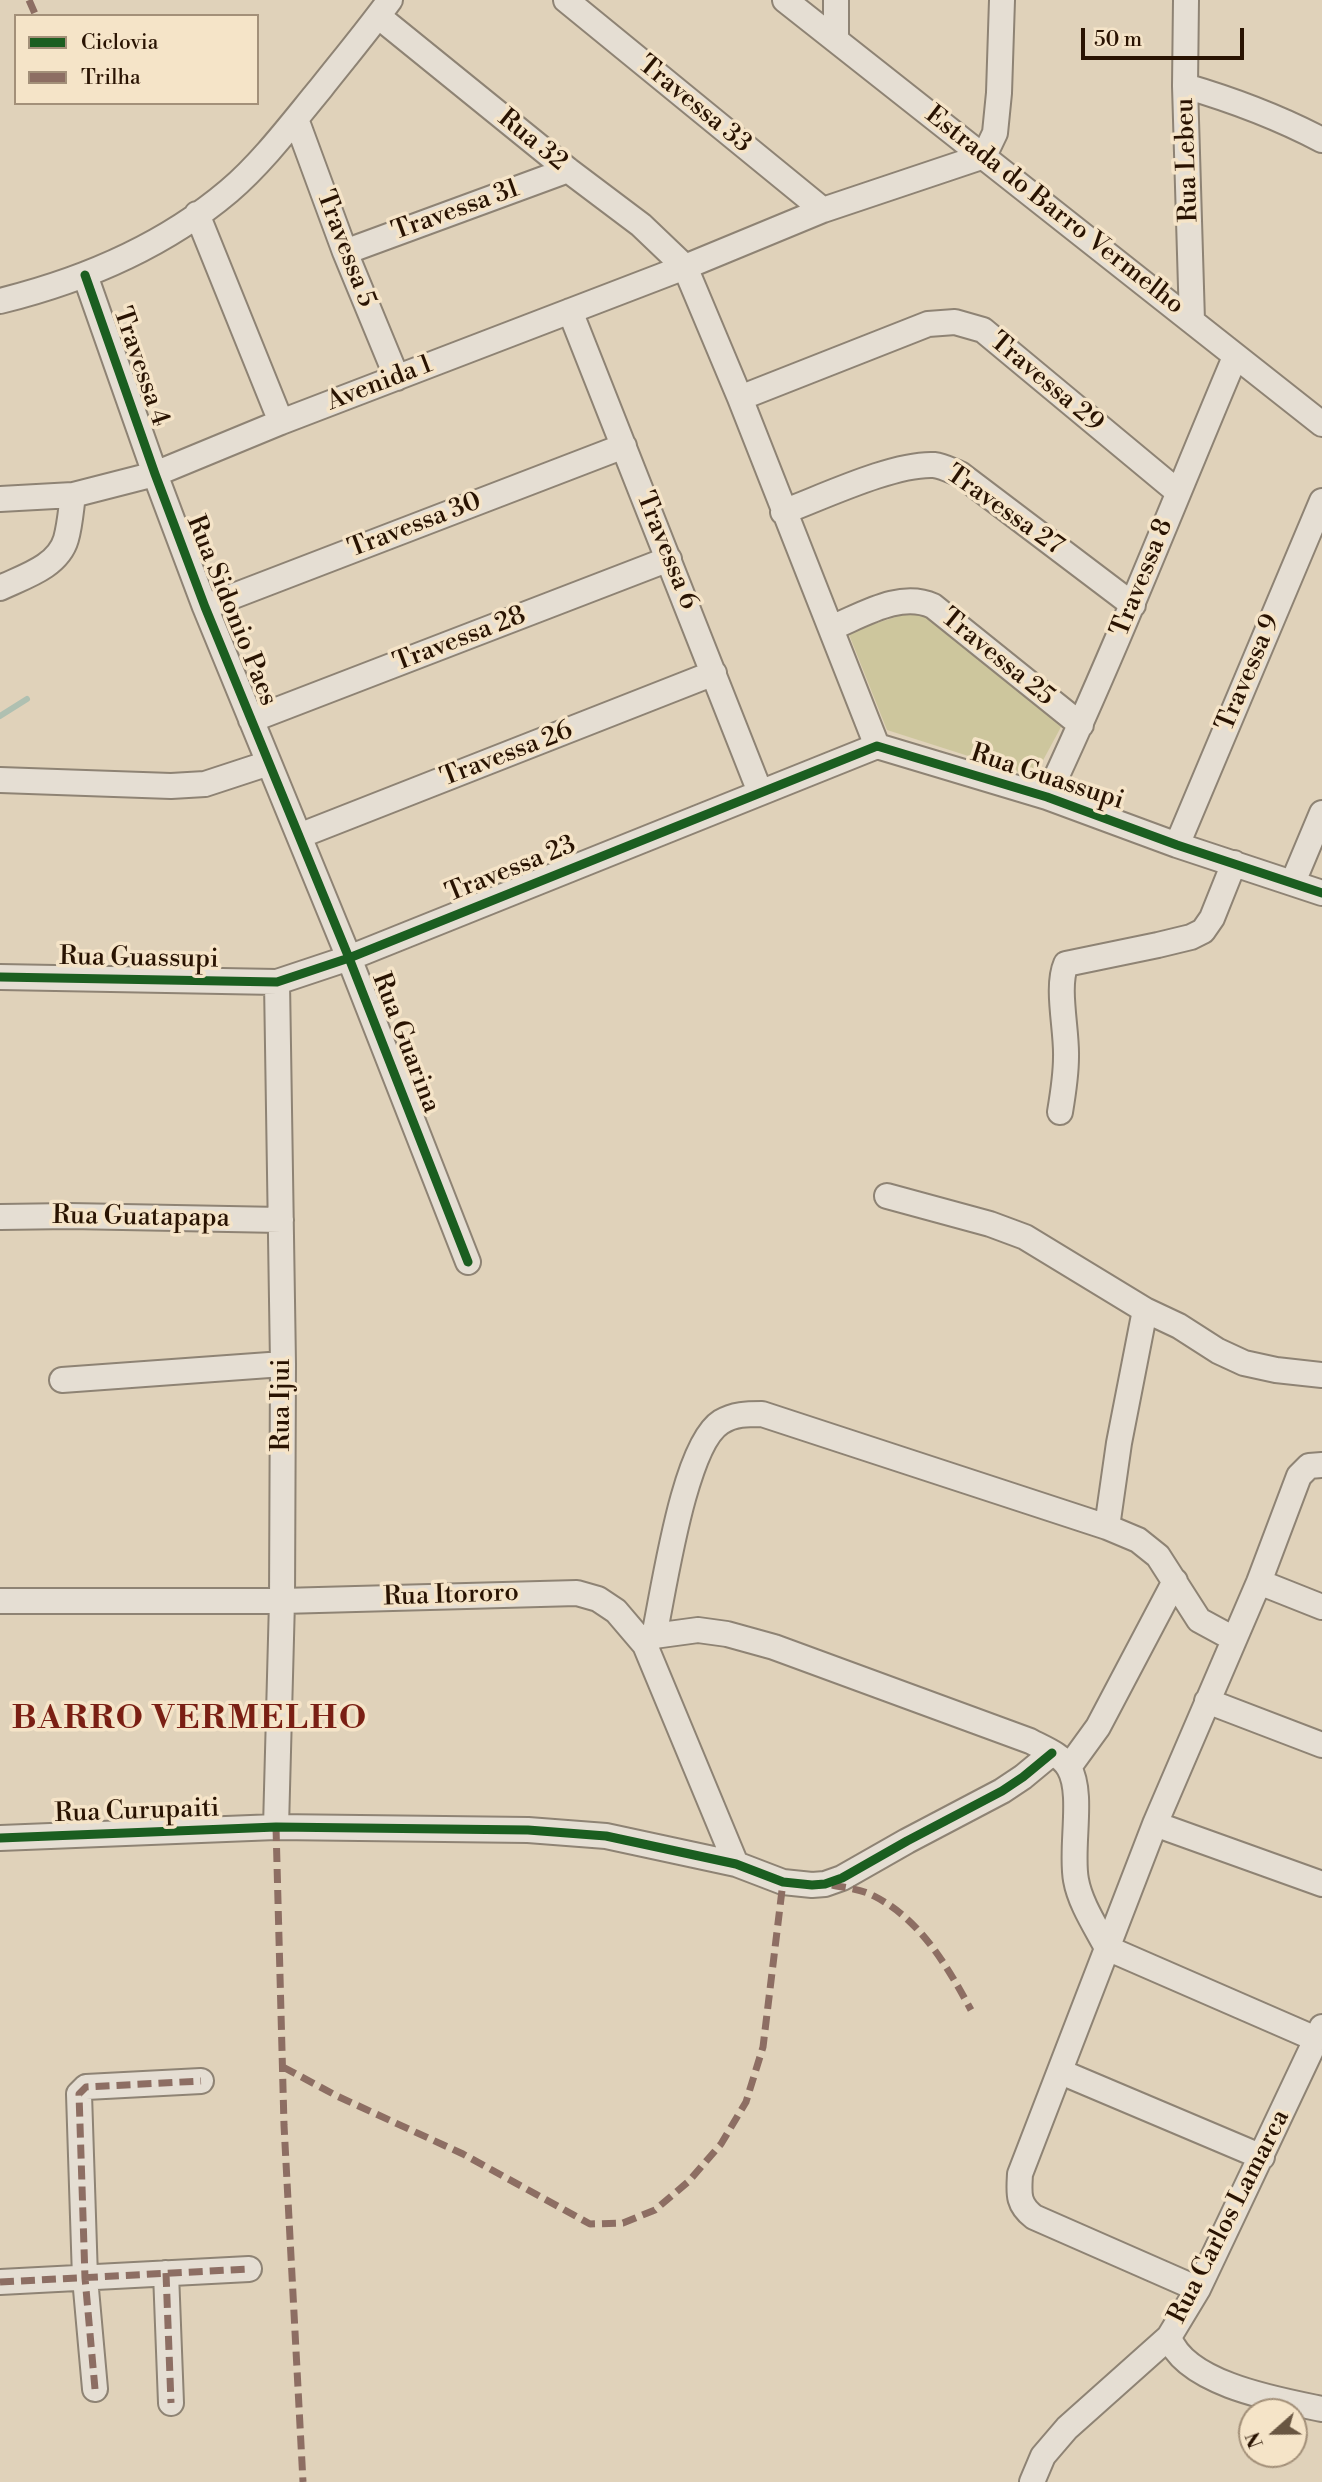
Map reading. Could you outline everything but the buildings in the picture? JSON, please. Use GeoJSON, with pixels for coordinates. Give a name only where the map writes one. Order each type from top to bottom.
{"type":"FeatureCollection","features":[{"type":"Feature","properties":{"kind":"street","name":"Travessa 33"},"geometry":{"type":"LineString","coordinates":[[566,0],[822,210]]}},
{"type":"Feature","properties":{"kind":"street","name":"Estrada do Barro Vermelho"},"geometry":{"type":"LineString","coordinates":[[785,0],[1322,424]]}},
{"type":"Feature","properties":{"kind":"street"},"geometry":{"type":"LineString","coordinates":[[836,0],[836,40]]}},
{"type":"Feature","properties":{"kind":"street"},"geometry":{"type":"LineString","coordinates":[[984,156],[995,133],[1002,0]]}},
{"type":"Feature","properties":{"kind":"street","name":"Rua Lebeu"},"geometry":{"type":"LineString","coordinates":[[1186,0],[1185,86],[1192,321]]}},
{"type":"Feature","properties":{"kind":"street"},"geometry":{"type":"LineString","coordinates":[[0,301],[45,290],[85,275],[159,239],[197,214],[236,184],[296,119],[384,8]]}},
{"type":"Feature","properties":{"kind":"street","name":"Rua 32"},"geometry":{"type":"LineString","coordinates":[[384,8],[568,170],[641,225],[685,267]]}},
{"type":"Feature","properties":{"kind":"street"},"geometry":{"type":"LineString","coordinates":[[1185,86],[1233,101],[1322,139]]}},
{"type":"Feature","properties":{"kind":"street","name":"Travessa 5"},"geometry":{"type":"LineString","coordinates":[[296,119],[345,253],[397,377]]}},
{"type":"Feature","properties":{"kind":"street","name":"Avenida 1"},"geometry":{"type":"LineString","coordinates":[[0,499],[73,495],[155,474],[281,422],[685,267],[822,210],[984,156]]}},
{"type":"Feature","properties":{"kind":"street","name":"Travessa 31"},"geometry":{"type":"LineString","coordinates":[[345,253],[568,170]]}},
{"type":"Feature","properties":{"kind":"street"},"geometry":{"type":"LineString","coordinates":[[197,214],[281,422]]}},
{"type":"Feature","properties":{"kind":"street"},"geometry":{"type":"LineString","coordinates":[[685,267],[740,398],[877,746],[760,792]]}},
{"type":"Feature","properties":{"kind":"street","name":"Travessa 4"},"geometry":{"type":"LineString","coordinates":[[85,275],[155,474]]}},
{"type":"Feature","properties":{"kind":"street","name":"Travessa 6"},"geometry":{"type":"LineString","coordinates":[[570,311],[760,792]]}},
{"type":"Feature","properties":{"kind":"street","name":"Travessa 29"},"geometry":{"type":"LineString","coordinates":[[740,398],[928,324],[955,322],[983,331],[1178,492]]}},
{"type":"Feature","properties":{"kind":"street","name":"Travessa 8"},"geometry":{"type":"LineString","coordinates":[[1047,797],[1133,605],[1236,357]]}},
{"type":"Feature","properties":{"kind":"street","name":"Travessa 30"},"geometry":{"type":"LineString","coordinates":[[205,607],[624,446]]}},
{"type":"Feature","properties":{"kind":"street","name":"Travessa 27"},"geometry":{"type":"LineString","coordinates":[[783,512],[895,470],[919,465],[938,465],[960,474],[1133,605]]}},
{"type":"Feature","properties":{"kind":"street","name":"Rua Sidonio Paes"},"geometry":{"type":"LineString","coordinates":[[155,474],[205,607],[269,763]]}},
{"type":"Feature","properties":{"kind":"street"},"geometry":{"type":"LineString","coordinates":[[0,588],[44,567],[56,556],[65,542],[73,495]]}},
{"type":"Feature","properties":{"kind":"street","name":"Travessa 9"},"geometry":{"type":"LineString","coordinates":[[1177,845],[1322,501]]}},
{"type":"Feature","properties":{"kind":"street","name":"Travessa 28"},"geometry":{"type":"LineString","coordinates":[[251,720],[669,559]]}},
{"type":"Feature","properties":{"kind":"street","name":"Travessa 25"},"geometry":{"type":"LineString","coordinates":[[831,628],[902,601],[920,600],[933,606],[1081,725]]}},
{"type":"Feature","properties":{"kind":"street","name":"Travessa 26"},"geometry":{"type":"LineString","coordinates":[[299,836],[714,673]]}},
{"type":"Feature","properties":{"kind":"street","name":"Rua Guassupi"},"geometry":{"type":"LineString","coordinates":[[877,746],[1047,797],[1177,845],[1322,893]]}},
{"type":"Feature","properties":{"kind":"street"},"geometry":{"type":"LineString","coordinates":[[0,780],[171,786],[205,784],[269,763]]}},
{"type":"Feature","properties":{"kind":"street","name":"Rua Guarina"},"geometry":{"type":"LineString","coordinates":[[269,763],[468,1262]]}},
{"type":"Feature","properties":{"kind":"street","name":"Travessa 23"},"geometry":{"type":"LineString","coordinates":[[276,982],[349,958],[760,792]]}},
{"type":"Feature","properties":{"kind":"street"},"geometry":{"type":"LineString","coordinates":[[1293,882],[1322,813]]}},
{"type":"Feature","properties":{"kind":"street"},"geometry":{"type":"LineString","coordinates":[[1060,1112],[1066,1057],[1062,974],[1066,964],[1158,945],[1191,937],[1203,931],[1212,918],[1234,863]]}},
{"type":"Feature","properties":{"kind":"street","name":"Rua Guassupi"},"geometry":{"type":"LineString","coordinates":[[0,977],[276,982]]}},
{"type":"Feature","properties":{"kind":"street","name":"Rua Ijui"},"geometry":{"type":"LineString","coordinates":[[276,982],[283,1364],[282,1601],[276,1828]]}},
{"type":"Feature","properties":{"kind":"street"},"geometry":{"type":"LineString","coordinates":[[887,1196],[990,1224],[1025,1237],[1145,1310],[1244,1363],[1322,1375]]}},
{"type":"Feature","properties":{"kind":"street","name":"Rua Guatapapa"},"geometry":{"type":"LineString","coordinates":[[0,1217],[281,1220]]}},
{"type":"Feature","properties":{"kind":"street"},"geometry":{"type":"LineString","coordinates":[[1107,1527],[1119,1443],[1145,1310]]}},
{"type":"Feature","properties":{"kind":"street"},"geometry":{"type":"LineString","coordinates":[[62,1380],[283,1364]]}},
{"type":"Feature","properties":{"kind":"street"},"geometry":{"type":"LineString","coordinates":[[1234,1639],[1199,1620],[1158,1556],[1138,1540],[1107,1527],[762,1413],[738,1414],[719,1423],[702,1442],[689,1474],[650,1641],[698,1630],[727,1634],[774,1647],[1030,1741],[1060,1760],[1075,1783],[1073,1853],[1076,1883],[1107,1948],[1319,2033]]}},
{"type":"Feature","properties":{"kind":"street"},"geometry":{"type":"LineString","coordinates":[[1198,2289],[1034,2217],[1024,2209],[1019,2193],[1020,2174],[1155,1825],[1259,1582],[1299,1476],[1309,1466],[1322,1465]]}},
{"type":"Feature","properties":{"kind":"street","name":"Rua Curupaiti"},"geometry":{"type":"LineString","coordinates":[[0,1839],[276,1828],[528,1829],[606,1836],[736,1864],[783,1882],[825,1884],[842,1878],[1023,1777],[1060,1760],[1098,1727],[1175,1581]]}},
{"type":"Feature","properties":{"kind":"street"},"geometry":{"type":"LineString","coordinates":[[1259,1582],[1322,1607]]}},
{"type":"Feature","properties":{"kind":"street","name":"Rua Itororo"},"geometry":{"type":"LineString","coordinates":[[0,1601],[282,1601],[577,1593],[598,1599],[650,1641],[736,1864]]}},
{"type":"Feature","properties":{"kind":"street"},"geometry":{"type":"LineString","coordinates":[[1207,1701],[1322,1745]]}},
{"type":"Feature","properties":{"kind":"street"},"geometry":{"type":"LineString","coordinates":[[1155,1825],[1322,1884]]}},
{"type":"Feature","properties":{"kind":"street","name":"Rua Carlos Lamarca"},"geometry":{"type":"LineString","coordinates":[[1032,2482],[1043,2456],[1067,2428],[1169,2337],[1198,2289],[1262,2157],[1313,2074],[1319,2033]]}},
{"type":"Feature","properties":{"kind":"street"},"geometry":{"type":"LineString","coordinates":[[1061,2072],[1262,2157]]}},
{"type":"Feature","properties":{"kind":"street"},"geometry":{"type":"LineString","coordinates":[[95,2389],[85,2278],[79,2094],[86,2087],[201,2081]]}},
{"type":"Feature","properties":{"kind":"street"},"geometry":{"type":"LineString","coordinates":[[0,2282],[249,2269]]}},
{"type":"Feature","properties":{"kind":"street"},"geometry":{"type":"LineString","coordinates":[[166,2273],[171,2403]]}},
{"type":"Feature","properties":{"kind":"street"},"geometry":{"type":"LineString","coordinates":[[1169,2337],[1173,2350],[1194,2368],[1259,2395],[1322,2409]]}},
{"type":"Feature","properties":{"kind":"shaded area"},"geometry":{"type":"Polygon","coordinates":[[[918,610],[1061,727],[1034,777],[887,730],[848,632],[918,610]]]}},
{"type":"Feature","properties":{"kind":"waterway"},"geometry":{"type":"LineString","coordinates":[[0,716],[27,699]]}},
{"type":"Feature","properties":{"kind":"marked path"},"geometry":{"type":"LineString","coordinates":[[29,0],[35,14]]}},
{"type":"Feature","properties":{"kind":"marked path"},"geometry":{"type":"LineString","coordinates":[[276,1827],[284,2125],[303,2482]]}},
{"type":"Feature","properties":{"kind":"marked path"},"geometry":{"type":"LineString","coordinates":[[283,2067],[337,2096],[463,2154],[590,2224],[623,2223],[655,2210],[689,2181],[721,2144],[746,2102],[763,2047],[783,1882]]}},
{"type":"Feature","properties":{"kind":"marked path"},"geometry":{"type":"LineString","coordinates":[[832,1885],[869,1894],[906,1918],[942,1961],[971,2010]]}},
{"type":"Feature","properties":{"kind":"marked path"},"geometry":{"type":"LineString","coordinates":[[95,2389],[85,2278],[79,2094],[86,2087],[201,2081]]}},
{"type":"Feature","properties":{"kind":"marked path"},"geometry":{"type":"LineString","coordinates":[[0,2282],[249,2269]]}},
{"type":"Feature","properties":{"kind":"marked path"},"geometry":{"type":"LineString","coordinates":[[166,2273],[171,2403]]}},
{"type":"Feature","properties":{"kind":"cycle path"},"geometry":{"type":"LineString","coordinates":[[85,275],[205,607],[349,958],[468,1262]]}},
{"type":"Feature","properties":{"kind":"cycle path"},"geometry":{"type":"LineString","coordinates":[[0,977],[277,982],[349,958],[877,746],[1047,797],[1177,845],[1322,893]]}},
{"type":"Feature","properties":{"kind":"cycle path"},"geometry":{"type":"LineString","coordinates":[[0,1838],[276,1827],[528,1830],[606,1836],[736,1864],[783,1882],[825,1884],[842,1878],[1002,1791],[1052,1753]]}},
{"type":"Feature","properties":{"kind":"district","name":"BARRO VERMELHO"},"geometry":{"type":"Point","coordinates":[190,1720]}}]}
